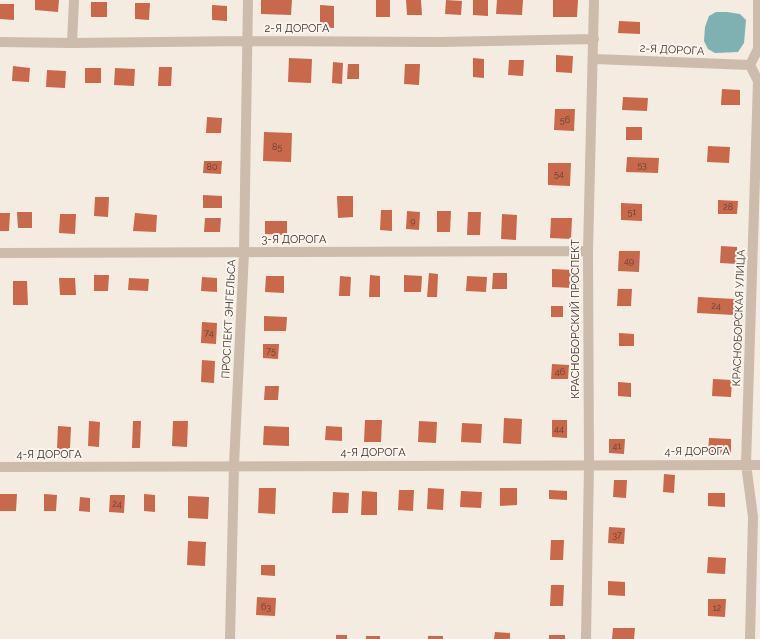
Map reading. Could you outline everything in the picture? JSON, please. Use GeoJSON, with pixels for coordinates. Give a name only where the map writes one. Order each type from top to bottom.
{"type":"FeatureCollection","features":[{"type":"Feature","properties":{"kind":"street"},"geometry":{"type":"LineString","coordinates":[[72,43],[74,0]]}},
{"type":"Feature","properties":{"kind":"street","name":"ПРОСПЕКТ ЭНГЕЛЬСА"},"geometry":{"type":"LineString","coordinates":[[230,639],[234,465],[244,252],[248,0]]}},
{"type":"Feature","properties":{"kind":"street","name":"КРАСНОБОРСКИЙ ПРОСПЕКТ"},"geometry":{"type":"LineString","coordinates":[[586,639],[589,465],[588,252],[594,59],[594,0]]}},
{"type":"Feature","properties":{"kind":"street"},"geometry":{"type":"LineString","coordinates":[[750,65],[758,49],[758,0]]}},
{"type":"Feature","properties":{"kind":"street","name":"2-Я ДОРОГА"},"geometry":{"type":"LineString","coordinates":[[0,42],[440,42],[594,39]]}},
{"type":"Feature","properties":{"kind":"street","name":"2-Я ДОРОГА"},"geometry":{"type":"LineString","coordinates":[[594,59],[750,65]]}},
{"type":"Feature","properties":{"kind":"street","name":"КРАСНОБОРСКАЯ УЛИЦА"},"geometry":{"type":"LineString","coordinates":[[750,65],[758,81],[746,464],[753,517],[750,639]]}},
{"type":"Feature","properties":{"kind":"street","name":"3-Я ДОРОГА"},"geometry":{"type":"LineString","coordinates":[[0,253],[588,252]]}},
{"type":"Feature","properties":{"kind":"street","name":"4-Я ДОРОГА"},"geometry":{"type":"LineString","coordinates":[[0,467],[131,468],[234,465],[760,465]]}},
{"type":"Feature","properties":{"kind":"water"},"geometry":{"type":"Polygon","coordinates":[[[716,12],[740,14],[746,20],[744,43],[738,52],[715,53],[708,49],[704,41],[705,27],[709,16],[716,12]]]}},
{"type":"Feature","properties":{"kind":"building"},"geometry":{"type":"Polygon","coordinates":[[[35,0],[59,0],[58,12],[35,10],[35,0]]]}},
{"type":"Feature","properties":{"kind":"building"},"geometry":{"type":"Polygon","coordinates":[[[261,0],[292,0],[291,15],[261,14],[261,0]]]}},
{"type":"Feature","properties":{"kind":"building"},"geometry":{"type":"Polygon","coordinates":[[[376,0],[390,0],[390,17],[376,17],[376,0]]]}},
{"type":"Feature","properties":{"kind":"building"},"geometry":{"type":"Polygon","coordinates":[[[406,0],[421,0],[422,15],[407,15],[406,0]]]}},
{"type":"Feature","properties":{"kind":"building"},"geometry":{"type":"Polygon","coordinates":[[[446,0],[462,1],[461,15],[445,14],[446,0]]]}},
{"type":"Feature","properties":{"kind":"building"},"geometry":{"type":"Polygon","coordinates":[[[473,0],[488,0],[488,16],[473,15],[473,0]]]}},
{"type":"Feature","properties":{"kind":"building"},"geometry":{"type":"Polygon","coordinates":[[[497,0],[523,0],[522,15],[496,14],[497,0]]]}},
{"type":"Feature","properties":{"kind":"building"},"geometry":{"type":"Polygon","coordinates":[[[553,0],[578,0],[577,17],[553,17],[553,0]]]}},
{"type":"Feature","properties":{"kind":"building"},"geometry":{"type":"Polygon","coordinates":[[[91,2],[107,2],[107,17],[91,17],[91,2]]]}},
{"type":"Feature","properties":{"kind":"building"},"geometry":{"type":"Polygon","coordinates":[[[135,3],[150,3],[149,20],[135,19],[135,3]]]}},
{"type":"Feature","properties":{"kind":"building"},"geometry":{"type":"Polygon","coordinates":[[[0,4],[14,4],[14,20],[0,19],[0,4]]]}},
{"type":"Feature","properties":{"kind":"building"},"geometry":{"type":"Polygon","coordinates":[[[212,5],[227,6],[227,21],[212,20],[212,5]]]}},
{"type":"Feature","properties":{"kind":"building"},"geometry":{"type":"Polygon","coordinates":[[[320,5],[334,6],[334,28],[320,27],[320,5]]]}},
{"type":"Feature","properties":{"kind":"building"},"geometry":{"type":"Polygon","coordinates":[[[619,21],[640,22],[640,34],[618,33],[619,21]]]}},
{"type":"Feature","properties":{"kind":"building"},"geometry":{"type":"Polygon","coordinates":[[[556,55],[573,56],[572,73],[556,72],[556,55]]]}},
{"type":"Feature","properties":{"kind":"building"},"geometry":{"type":"Polygon","coordinates":[[[289,58],[312,59],[311,83],[288,82],[289,58]]]}},
{"type":"Feature","properties":{"kind":"building"},"geometry":{"type":"Polygon","coordinates":[[[473,58],[484,59],[484,78],[473,77],[473,58]]]}},
{"type":"Feature","properties":{"kind":"building"},"geometry":{"type":"Polygon","coordinates":[[[509,60],[524,60],[523,76],[508,75],[509,60]]]}},
{"type":"Feature","properties":{"kind":"building"},"geometry":{"type":"Polygon","coordinates":[[[333,62],[343,63],[342,84],[332,83],[333,62]]]}},
{"type":"Feature","properties":{"kind":"building"},"geometry":{"type":"Polygon","coordinates":[[[348,64],[359,64],[359,79],[347,79],[348,64]]]}},
{"type":"Feature","properties":{"kind":"building"},"geometry":{"type":"Polygon","coordinates":[[[405,64],[420,64],[419,85],[404,84],[405,64]]]}},
{"type":"Feature","properties":{"kind":"building"},"geometry":{"type":"Polygon","coordinates":[[[13,66],[30,68],[29,82],[12,81],[13,66]]]}},
{"type":"Feature","properties":{"kind":"building"},"geometry":{"type":"Polygon","coordinates":[[[159,67],[172,67],[171,86],[158,86],[159,67]]]}},
{"type":"Feature","properties":{"kind":"building"},"geometry":{"type":"Polygon","coordinates":[[[85,68],[101,68],[101,83],[85,83],[85,68]]]}},
{"type":"Feature","properties":{"kind":"building"},"geometry":{"type":"Polygon","coordinates":[[[115,68],[135,69],[134,86],[114,85],[115,68]]]}},
{"type":"Feature","properties":{"kind":"building"},"geometry":{"type":"Polygon","coordinates":[[[47,70],[66,71],[65,88],[46,87],[47,70]]]}},
{"type":"Feature","properties":{"kind":"building"},"geometry":{"type":"Polygon","coordinates":[[[722,89],[740,90],[740,105],[721,105],[722,89]]]}},
{"type":"Feature","properties":{"kind":"building"},"geometry":{"type":"Polygon","coordinates":[[[623,97],[648,98],[647,111],[622,110],[623,97]]]}},
{"type":"Feature","properties":{"kind":"building"},"geometry":{"type":"Polygon","coordinates":[[[555,109],[575,109],[574,131],[554,130],[555,109]]]}},
{"type":"Feature","properties":{"kind":"building"},"geometry":{"type":"Polygon","coordinates":[[[207,117],[222,118],[221,133],[206,133],[207,117]]]}},
{"type":"Feature","properties":{"kind":"building"},"geometry":{"type":"Polygon","coordinates":[[[626,127],[642,127],[642,140],[626,140],[626,127]]]}},
{"type":"Feature","properties":{"kind":"building"},"geometry":{"type":"Polygon","coordinates":[[[264,132],[292,133],[291,162],[263,161],[264,132]]]}},
{"type":"Feature","properties":{"kind":"building"},"geometry":{"type":"Polygon","coordinates":[[[708,146],[730,147],[729,163],[707,162],[708,146]]]}},
{"type":"Feature","properties":{"kind":"building"},"geometry":{"type":"Polygon","coordinates":[[[627,157],[659,158],[658,173],[626,172],[627,157]]]}},
{"type":"Feature","properties":{"kind":"building"},"geometry":{"type":"Polygon","coordinates":[[[204,161],[222,161],[221,174],[203,173],[204,161]]]}},
{"type":"Feature","properties":{"kind":"building"},"geometry":{"type":"Polygon","coordinates":[[[548,163],[571,163],[570,186],[548,185],[548,163]]]}},
{"type":"Feature","properties":{"kind":"building"},"geometry":{"type":"Polygon","coordinates":[[[203,195],[222,196],[222,208],[203,208],[203,195]]]}},
{"type":"Feature","properties":{"kind":"building"},"geometry":{"type":"Polygon","coordinates":[[[337,196],[353,196],[353,217],[338,218],[337,196]]]}},
{"type":"Feature","properties":{"kind":"building"},"geometry":{"type":"Polygon","coordinates":[[[95,197],[109,197],[108,217],[94,216],[95,197]]]}},
{"type":"Feature","properties":{"kind":"building"},"geometry":{"type":"Polygon","coordinates":[[[718,200],[738,201],[737,214],[718,214],[718,200]]]}},
{"type":"Feature","properties":{"kind":"building"},"geometry":{"type":"Polygon","coordinates":[[[621,203],[642,204],[642,221],[621,220],[621,203]]]}},
{"type":"Feature","properties":{"kind":"building"},"geometry":{"type":"Polygon","coordinates":[[[381,210],[392,210],[392,231],[380,230],[381,210]]]}},
{"type":"Feature","properties":{"kind":"building"},"geometry":{"type":"Polygon","coordinates":[[[407,211],[420,212],[419,230],[406,229],[407,211]]]}},
{"type":"Feature","properties":{"kind":"building"},"geometry":{"type":"Polygon","coordinates":[[[437,211],[451,211],[450,232],[437,232],[437,211]]]}},
{"type":"Feature","properties":{"kind":"building"},"geometry":{"type":"Polygon","coordinates":[[[17,212],[32,212],[32,228],[18,228],[17,212]]]}},
{"type":"Feature","properties":{"kind":"building"},"geometry":{"type":"Polygon","coordinates":[[[468,212],[481,212],[480,235],[467,235],[468,212]]]}},
{"type":"Feature","properties":{"kind":"building"},"geometry":{"type":"Polygon","coordinates":[[[0,213],[10,213],[9,231],[0,231],[0,213]]]}},
{"type":"Feature","properties":{"kind":"building"},"geometry":{"type":"Polygon","coordinates":[[[135,213],[157,215],[156,232],[133,231],[135,213]]]}},
{"type":"Feature","properties":{"kind":"building"},"geometry":{"type":"Polygon","coordinates":[[[60,214],[76,214],[75,234],[59,233],[60,214]]]}},
{"type":"Feature","properties":{"kind":"building"},"geometry":{"type":"Polygon","coordinates":[[[502,214],[517,215],[516,240],[501,239],[502,214]]]}},
{"type":"Feature","properties":{"kind":"building"},"geometry":{"type":"Polygon","coordinates":[[[205,218],[221,218],[220,232],[204,232],[205,218]]]}},
{"type":"Feature","properties":{"kind":"building"},"geometry":{"type":"Polygon","coordinates":[[[551,218],[572,218],[571,239],[550,238],[551,218]]]}},
{"type":"Feature","properties":{"kind":"building"},"geometry":{"type":"Polygon","coordinates":[[[265,221],[287,221],[287,235],[265,234],[265,221]]]}},
{"type":"Feature","properties":{"kind":"building"},"geometry":{"type":"Polygon","coordinates":[[[721,246],[737,247],[737,264],[720,263],[721,246]]]}},
{"type":"Feature","properties":{"kind":"building"},"geometry":{"type":"Polygon","coordinates":[[[619,251],[640,251],[639,272],[618,271],[619,251]]]}},
{"type":"Feature","properties":{"kind":"building"},"geometry":{"type":"Polygon","coordinates":[[[552,269],[573,270],[572,288],[552,287],[552,269]]]}},
{"type":"Feature","properties":{"kind":"building"},"geometry":{"type":"Polygon","coordinates":[[[429,273],[438,274],[437,297],[427,297],[429,273]]]}},
{"type":"Feature","properties":{"kind":"building"},"geometry":{"type":"Polygon","coordinates":[[[493,273],[507,273],[507,289],[492,289],[493,273]]]}},
{"type":"Feature","properties":{"kind":"building"},"geometry":{"type":"Polygon","coordinates":[[[94,275],[109,275],[108,291],[94,291],[94,275]]]}},
{"type":"Feature","properties":{"kind":"building"},"geometry":{"type":"Polygon","coordinates":[[[370,275],[380,276],[380,297],[369,297],[370,275]]]}},
{"type":"Feature","properties":{"kind":"building"},"geometry":{"type":"Polygon","coordinates":[[[404,275],[422,276],[421,292],[404,292],[404,275]]]}},
{"type":"Feature","properties":{"kind":"building"},"geometry":{"type":"Polygon","coordinates":[[[266,276],[284,276],[284,293],[265,292],[266,276]]]}},
{"type":"Feature","properties":{"kind":"building"},"geometry":{"type":"Polygon","coordinates":[[[340,276],[351,277],[350,296],[339,296],[340,276]]]}},
{"type":"Feature","properties":{"kind":"building"},"geometry":{"type":"Polygon","coordinates":[[[467,276],[487,277],[486,292],[466,291],[467,276]]]}},
{"type":"Feature","properties":{"kind":"building"},"geometry":{"type":"Polygon","coordinates":[[[202,277],[217,278],[217,292],[201,291],[202,277]]]}},
{"type":"Feature","properties":{"kind":"building"},"geometry":{"type":"Polygon","coordinates":[[[59,278],[75,278],[76,295],[60,295],[59,278]]]}},
{"type":"Feature","properties":{"kind":"building"},"geometry":{"type":"Polygon","coordinates":[[[129,278],[149,279],[148,291],[128,290],[129,278]]]}},
{"type":"Feature","properties":{"kind":"building"},"geometry":{"type":"Polygon","coordinates":[[[13,281],[27,281],[28,305],[13,305],[13,281]]]}},
{"type":"Feature","properties":{"kind":"building"},"geometry":{"type":"Polygon","coordinates":[[[618,289],[632,289],[631,306],[617,306],[618,289]]]}},
{"type":"Feature","properties":{"kind":"building"},"geometry":{"type":"Polygon","coordinates":[[[698,297],[735,299],[734,315],[697,313],[698,297]]]}},
{"type":"Feature","properties":{"kind":"building"},"geometry":{"type":"Polygon","coordinates":[[[551,306],[563,306],[563,317],[551,317],[551,306]]]}},
{"type":"Feature","properties":{"kind":"building"},"geometry":{"type":"Polygon","coordinates":[[[264,316],[287,317],[286,331],[264,331],[264,316]]]}},
{"type":"Feature","properties":{"kind":"building"},"geometry":{"type":"Polygon","coordinates":[[[202,322],[217,323],[216,344],[201,343],[202,322]]]}},
{"type":"Feature","properties":{"kind":"building"},"geometry":{"type":"Polygon","coordinates":[[[619,333],[634,334],[634,346],[619,346],[619,333]]]}},
{"type":"Feature","properties":{"kind":"building"},"geometry":{"type":"Polygon","coordinates":[[[263,344],[279,344],[278,359],[263,358],[263,344]]]}},
{"type":"Feature","properties":{"kind":"building"},"geometry":{"type":"Polygon","coordinates":[[[202,360],[215,361],[214,383],[201,382],[202,360]]]}},
{"type":"Feature","properties":{"kind":"building"},"geometry":{"type":"Polygon","coordinates":[[[552,364],[569,365],[568,379],[551,379],[552,364]]]}},
{"type":"Feature","properties":{"kind":"building"},"geometry":{"type":"Polygon","coordinates":[[[713,379],[732,380],[731,397],[712,396],[713,379]]]}},
{"type":"Feature","properties":{"kind":"building"},"geometry":{"type":"Polygon","coordinates":[[[618,382],[631,383],[631,397],[618,396],[618,382]]]}},
{"type":"Feature","properties":{"kind":"building"},"geometry":{"type":"Polygon","coordinates":[[[265,386],[279,386],[278,400],[264,400],[265,386]]]}},
{"type":"Feature","properties":{"kind":"building"},"geometry":{"type":"Polygon","coordinates":[[[504,418],[522,419],[521,444],[503,443],[504,418]]]}},
{"type":"Feature","properties":{"kind":"building"},"geometry":{"type":"Polygon","coordinates":[[[365,420],[382,420],[381,442],[364,442],[365,420]]]}},
{"type":"Feature","properties":{"kind":"building"},"geometry":{"type":"Polygon","coordinates":[[[552,420],[567,420],[567,438],[552,437],[552,420]]]}},
{"type":"Feature","properties":{"kind":"building"},"geometry":{"type":"Polygon","coordinates":[[[89,421],[100,422],[99,447],[88,446],[89,421]]]}},
{"type":"Feature","properties":{"kind":"building"},"geometry":{"type":"Polygon","coordinates":[[[133,421],[141,421],[140,448],[132,448],[133,421]]]}},
{"type":"Feature","properties":{"kind":"building"},"geometry":{"type":"Polygon","coordinates":[[[173,421],[188,421],[187,447],[172,446],[173,421]]]}},
{"type":"Feature","properties":{"kind":"building"},"geometry":{"type":"Polygon","coordinates":[[[419,421],[437,422],[436,443],[418,442],[419,421]]]}},
{"type":"Feature","properties":{"kind":"building"},"geometry":{"type":"Polygon","coordinates":[[[462,423],[482,424],[481,443],[461,442],[462,423]]]}},
{"type":"Feature","properties":{"kind":"building"},"geometry":{"type":"Polygon","coordinates":[[[58,426],[71,427],[70,449],[57,449],[58,426]]]}},
{"type":"Feature","properties":{"kind":"building"},"geometry":{"type":"Polygon","coordinates":[[[264,426],[289,427],[289,446],[263,445],[264,426]]]}},
{"type":"Feature","properties":{"kind":"building"},"geometry":{"type":"Polygon","coordinates":[[[326,426],[342,427],[342,441],[325,440],[326,426]]]}},
{"type":"Feature","properties":{"kind":"building"},"geometry":{"type":"Polygon","coordinates":[[[709,438],[731,439],[731,455],[708,454],[709,438]]]}},
{"type":"Feature","properties":{"kind":"building"},"geometry":{"type":"Polygon","coordinates":[[[609,439],[625,439],[624,454],[609,453],[609,439]]]}},
{"type":"Feature","properties":{"kind":"building"},"geometry":{"type":"Polygon","coordinates":[[[664,474],[675,475],[674,493],[663,492],[664,474]]]}},
{"type":"Feature","properties":{"kind":"building"},"geometry":{"type":"Polygon","coordinates":[[[614,480],[627,480],[626,498],[613,497],[614,480]]]}},
{"type":"Feature","properties":{"kind":"building"},"geometry":{"type":"Polygon","coordinates":[[[259,488],[276,488],[275,514],[258,513],[259,488]]]}},
{"type":"Feature","properties":{"kind":"building"},"geometry":{"type":"Polygon","coordinates":[[[428,488],[444,489],[443,510],[427,509],[428,488]]]}},
{"type":"Feature","properties":{"kind":"building"},"geometry":{"type":"Polygon","coordinates":[[[500,488],[517,488],[517,505],[500,506],[500,488]]]}},
{"type":"Feature","properties":{"kind":"building"},"geometry":{"type":"Polygon","coordinates":[[[399,490],[414,490],[413,511],[398,510],[399,490]]]}},
{"type":"Feature","properties":{"kind":"building"},"geometry":{"type":"Polygon","coordinates":[[[549,490],[567,491],[567,500],[549,499],[549,490]]]}},
{"type":"Feature","properties":{"kind":"building"},"geometry":{"type":"Polygon","coordinates":[[[362,491],[377,492],[377,515],[361,515],[362,491]]]}},
{"type":"Feature","properties":{"kind":"building"},"geometry":{"type":"Polygon","coordinates":[[[461,491],[482,492],[481,508],[460,507],[461,491]]]}},
{"type":"Feature","properties":{"kind":"building"},"geometry":{"type":"Polygon","coordinates":[[[333,492],[349,493],[348,513],[332,513],[333,492]]]}},
{"type":"Feature","properties":{"kind":"building"},"geometry":{"type":"Polygon","coordinates":[[[708,493],[725,493],[725,507],[708,506],[708,493]]]}},
{"type":"Feature","properties":{"kind":"building"},"geometry":{"type":"Polygon","coordinates":[[[0,494],[17,494],[16,511],[0,511],[0,494]]]}},
{"type":"Feature","properties":{"kind":"building"},"geometry":{"type":"Polygon","coordinates":[[[44,494],[57,495],[56,511],[44,511],[44,494]]]}},
{"type":"Feature","properties":{"kind":"building"},"geometry":{"type":"Polygon","coordinates":[[[144,494],[155,495],[155,512],[144,511],[144,494]]]}},
{"type":"Feature","properties":{"kind":"building"},"geometry":{"type":"Polygon","coordinates":[[[110,495],[125,495],[124,513],[109,512],[110,495]]]}},
{"type":"Feature","properties":{"kind":"building"},"geometry":{"type":"Polygon","coordinates":[[[188,496],[209,497],[208,519],[188,518],[188,496]]]}},
{"type":"Feature","properties":{"kind":"building"},"geometry":{"type":"Polygon","coordinates":[[[80,497],[90,498],[90,512],[79,511],[80,497]]]}},
{"type":"Feature","properties":{"kind":"building"},"geometry":{"type":"Polygon","coordinates":[[[609,527],[625,528],[624,544],[608,543],[609,527]]]}},
{"type":"Feature","properties":{"kind":"building"},"geometry":{"type":"Polygon","coordinates":[[[551,540],[564,540],[563,560],[550,560],[551,540]]]}},
{"type":"Feature","properties":{"kind":"building"},"geometry":{"type":"Polygon","coordinates":[[[188,541],[206,542],[205,566],[187,565],[188,541]]]}},
{"type":"Feature","properties":{"kind":"building"},"geometry":{"type":"Polygon","coordinates":[[[708,557],[726,558],[725,574],[707,573],[708,557]]]}},
{"type":"Feature","properties":{"kind":"building"},"geometry":{"type":"Polygon","coordinates":[[[261,565],[275,565],[275,576],[261,575],[261,565]]]}},
{"type":"Feature","properties":{"kind":"building"},"geometry":{"type":"Polygon","coordinates":[[[608,581],[625,582],[625,596],[608,595],[608,581]]]}},
{"type":"Feature","properties":{"kind":"building"},"geometry":{"type":"Polygon","coordinates":[[[551,585],[564,585],[563,606],[550,606],[551,585]]]}},
{"type":"Feature","properties":{"kind":"building"},"geometry":{"type":"Polygon","coordinates":[[[257,597],[276,598],[275,616],[256,615],[257,597]]]}},
{"type":"Feature","properties":{"kind":"building"},"geometry":{"type":"Polygon","coordinates":[[[708,599],[726,599],[725,617],[708,616],[708,599]]]}},
{"type":"Feature","properties":{"kind":"building"},"geometry":{"type":"Polygon","coordinates":[[[613,628],[635,628],[634,639],[612,639],[613,628]]]}},
{"type":"Feature","properties":{"kind":"building"},"geometry":{"type":"Polygon","coordinates":[[[495,632],[510,633],[510,639],[494,639],[495,632]]]}},
{"type":"Feature","properties":{"kind":"building"},"geometry":{"type":"Polygon","coordinates":[[[336,635],[347,635],[347,639],[336,639],[336,635]]]}},
{"type":"Feature","properties":{"kind":"building"},"geometry":{"type":"Polygon","coordinates":[[[549,635],[565,635],[565,639],[549,639],[549,635]]]}},
{"type":"Feature","properties":{"kind":"building"},"geometry":{"type":"Polygon","coordinates":[[[366,636],[380,636],[380,639],[366,639],[366,636]]]}},
{"type":"Feature","properties":{"kind":"building"},"geometry":{"type":"Polygon","coordinates":[[[428,636],[443,636],[443,639],[428,639],[428,636]]]}}]}
